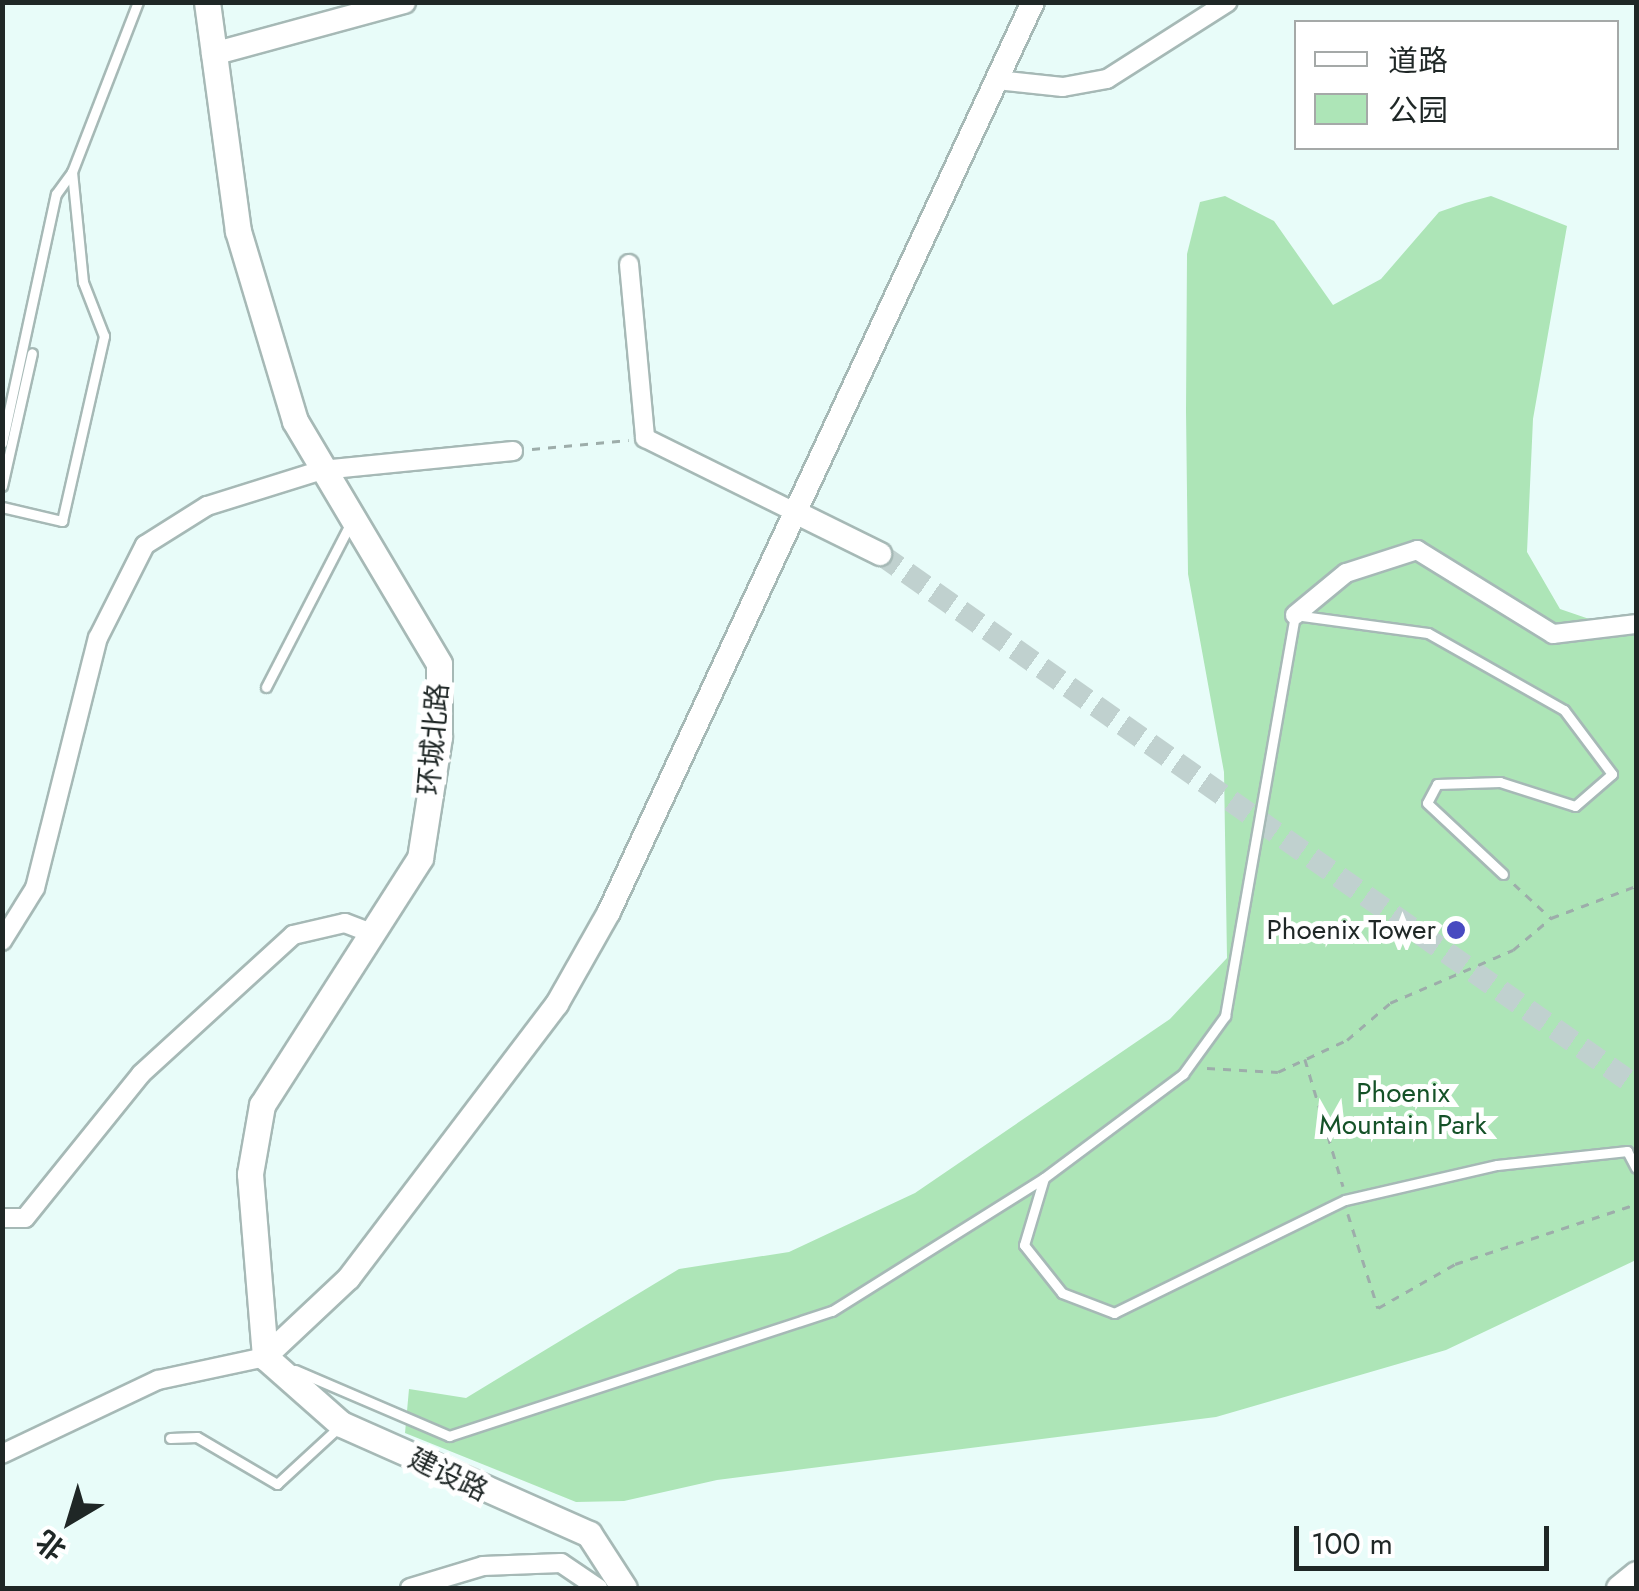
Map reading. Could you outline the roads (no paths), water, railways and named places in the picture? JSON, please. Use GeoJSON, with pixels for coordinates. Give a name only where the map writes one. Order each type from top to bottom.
{"type":"FeatureCollection","features":[{"type":"Feature","properties":{"kind":"main road","name":"环城北路"},"geometry":{"type":"LineString","coordinates":[[206,2],[238,230],[296,421],[350,524],[439,664],[440,737],[420,858],[262,1105],[250,1174],[265,1358]]}},
{"type":"Feature","properties":{"kind":"main road","name":"建设路"},"geometry":{"type":"LineString","coordinates":[[265,1358],[342,1424],[589,1534],[624,1588]]}},
{"type":"Feature","properties":{"kind":"main road"},"geometry":{"type":"LineString","coordinates":[[1619,1588],[1636,1574]]}},
{"type":"Feature","properties":{"kind":"street"},"geometry":{"type":"LineString","coordinates":[[214,54],[404,2]]}},
{"type":"Feature","properties":{"kind":"street"},"geometry":{"type":"LineString","coordinates":[[2,1454],[158,1380],[265,1358],[349,1278],[557,1004],[795,512],[1033,2]]}},
{"type":"Feature","properties":{"kind":"street"},"geometry":{"type":"LineString","coordinates":[[997,80],[1063,88],[1106,79],[1228,2]]}},
{"type":"Feature","properties":{"kind":"street"},"geometry":{"type":"LineString","coordinates":[[628,264],[645,438],[880,554]]}},
{"type":"Feature","properties":{"kind":"street"},"geometry":{"type":"LineString","coordinates":[[2,941],[35,888],[98,638],[145,545],[207,506],[322,470],[513,451]]}},
{"type":"Feature","properties":{"kind":"street"},"geometry":{"type":"LineString","coordinates":[[1294,616],[1346,573],[1417,550],[1553,634],[1636,624]]}},
{"type":"Feature","properties":{"kind":"street"},"geometry":{"type":"LineString","coordinates":[[2,1218],[25,1218],[141,1074],[293,935],[344,923],[372,934]]}},
{"type":"Feature","properties":{"kind":"street"},"geometry":{"type":"LineString","coordinates":[[410,1588],[483,1566],[562,1563],[598,1588]]}},
{"type":"Feature","properties":{"kind":"lane"},"geometry":{"type":"LineString","coordinates":[[2,443],[56,194],[72,172],[138,2]]}},
{"type":"Feature","properties":{"kind":"lane"},"geometry":{"type":"LineString","coordinates":[[2,506],[62,522],[104,336],[83,282],[72,172]]}},
{"type":"Feature","properties":{"kind":"lane"},"geometry":{"type":"LineString","coordinates":[[2,486],[32,353]]}},
{"type":"Feature","properties":{"kind":"lane"},"geometry":{"type":"LineString","coordinates":[[266,686],[350,524]]}},
{"type":"Feature","properties":{"kind":"lane"},"geometry":{"type":"LineString","coordinates":[[265,1358],[448,1436],[832,1311],[1044,1178],[1191,1063],[1225,1016],[1294,616],[1428,633],[1564,710],[1612,774],[1575,806],[1500,782],[1437,784],[1427,803],[1503,874]]}},
{"type":"Feature","properties":{"kind":"lane"},"geometry":{"type":"LineString","coordinates":[[1044,1178],[1024,1245],[1062,1293],[1114,1314],[1345,1200],[1497,1165],[1627,1151],[1636,1168]]}},
{"type":"Feature","properties":{"kind":"lane"},"geometry":{"type":"LineString","coordinates":[[170,1438],[197,1437],[277,1484],[342,1424]]}},
{"type":"Feature","properties":{"kind":"tunnel"},"geometry":{"type":"LineString","coordinates":[[880,554],[1636,1086]]}},
{"type":"Feature","properties":{"kind":"place","name":"Phoenix Tower"},"geometry":{"type":"Point","coordinates":[1456,930]}},
{"type":"Feature","properties":{"kind":"park label","name":"Phoenix Mountain Park"},"geometry":{"type":"Point","coordinates":[1403,1109]}}]}
